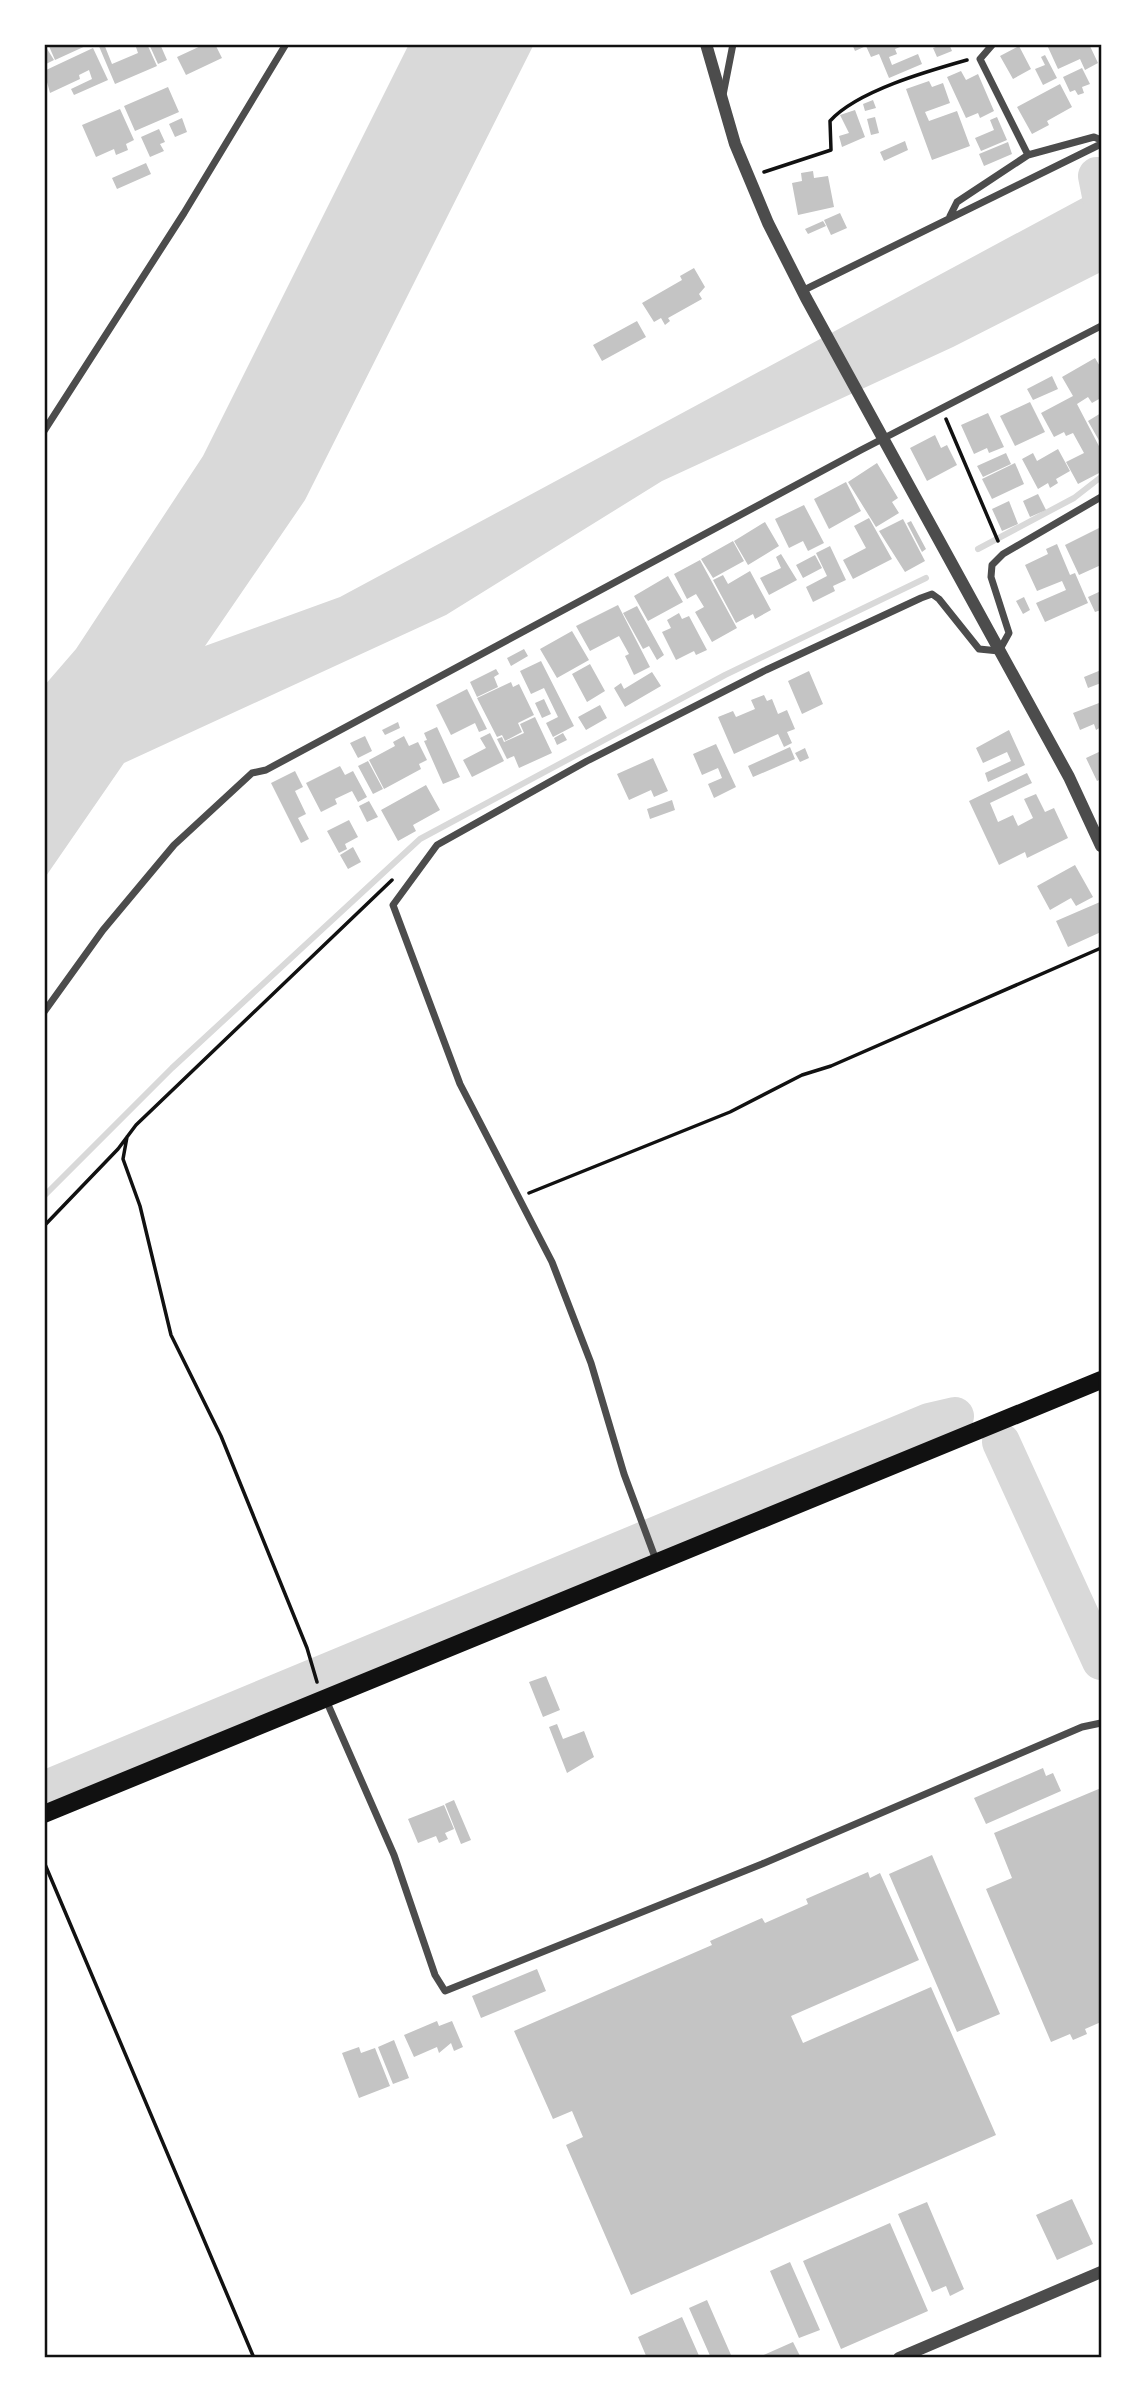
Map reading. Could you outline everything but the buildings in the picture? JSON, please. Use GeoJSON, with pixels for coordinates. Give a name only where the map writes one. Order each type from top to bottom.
{"type":"FeatureCollection","features":[{"type":"Feature","properties":{"kind":"main road"},"geometry":{"type":"LineString","coordinates":[[44,1814],[1101,1380]]}},
{"type":"Feature","properties":{"kind":"street"},"geometry":{"type":"LineString","coordinates":[[44,431],[184,213],[286,44]]}},
{"type":"Feature","properties":{"kind":"street"},"geometry":{"type":"LineString","coordinates":[[706,44],[749,177],[768,223],[804,295],[1069,777],[1101,846]]}},
{"type":"Feature","properties":{"kind":"street"},"geometry":{"type":"LineString","coordinates":[[722,99],[733,44]]}},
{"type":"Feature","properties":{"kind":"street"},"geometry":{"type":"LineString","coordinates":[[993,44],[981,59],[1028,155]]}},
{"type":"Feature","properties":{"kind":"street"},"geometry":{"type":"LineString","coordinates":[[804,295],[950,217],[1101,142],[1094,136],[1028,155],[957,202],[950,217]]}},
{"type":"Feature","properties":{"kind":"street"},"geometry":{"type":"LineString","coordinates":[[44,1012],[103,930],[174,845],[252,773],[267,770],[882,436],[1101,326]]}},
{"type":"Feature","properties":{"kind":"street"},"geometry":{"type":"LineString","coordinates":[[999,650],[1009,633],[991,577],[992,565],[1003,554],[1101,497]]}},
{"type":"Feature","properties":{"kind":"street"},"geometry":{"type":"LineString","coordinates":[[656,1561],[624,1474],[591,1363],[552,1262],[460,1084],[393,905],[437,845],[587,761],[766,670],[921,598],[932,594],[939,599],[979,649],[999,650]]}},
{"type":"Feature","properties":{"kind":"street"},"geometry":{"type":"LineString","coordinates":[[325,1698],[394,1855],[435,1975],[445,1992],[762,1864],[1082,1727],[1101,1723]]}},
{"type":"Feature","properties":{"kind":"street"},"geometry":{"type":"LineString","coordinates":[[899,2358],[1101,2272]]}},
{"type":"Feature","properties":{"kind":"path"},"geometry":{"type":"LineString","coordinates":[[749,177],[831,150],[830,121],[839,110],[882,90],[957,63],[981,59]]}},
{"type":"Feature","properties":{"kind":"path"},"geometry":{"type":"LineString","coordinates":[[941,408],[1003,554]]}},
{"type":"Feature","properties":{"kind":"path"},"geometry":{"type":"LineString","coordinates":[[44,1226],[136,1125],[401,872]]}},
{"type":"Feature","properties":{"kind":"path"},"geometry":{"type":"LineString","coordinates":[[519,1200],[568,1176],[588,1171],[730,1112],[802,1075],[831,1066],[1101,948]]}},
{"type":"Feature","properties":{"kind":"path"},"geometry":{"type":"LineString","coordinates":[[127,1137],[123,1159],[140,1206],[171,1335],[221,1436],[325,1698]]}},
{"type":"Feature","properties":{"kind":"path"},"geometry":{"type":"LineString","coordinates":[[44,1862],[254,2358]]}},
{"type":"Feature","properties":{"kind":"shaded area"},"geometry":{"type":"Polygon","coordinates":[[[409,44],[534,44],[305,500],[205,646],[340,597],[1101,188],[1101,272],[953,347],[662,481],[446,615],[124,763],[44,879],[44,686],[76,649],[203,456],[409,44]]]}},
{"type":"Feature","properties":{"kind":"waterway"},"geometry":{"type":"LineString","coordinates":[[1097,176],[1101,196]]}},
{"type":"Feature","properties":{"kind":"waterway"},"geometry":{"type":"LineString","coordinates":[[978,549],[1074,498],[1101,477]]}},
{"type":"Feature","properties":{"kind":"waterway"},"geometry":{"type":"LineString","coordinates":[[44,1196],[172,1068],[420,839],[725,675],[926,578]]}},
{"type":"Feature","properties":{"kind":"waterway"},"geometry":{"type":"LineString","coordinates":[[44,1790],[929,1422],[955,1416]]}},
{"type":"Feature","properties":{"kind":"waterway"},"geometry":{"type":"LineString","coordinates":[[1001,1442],[1101,1661]]}}]}
